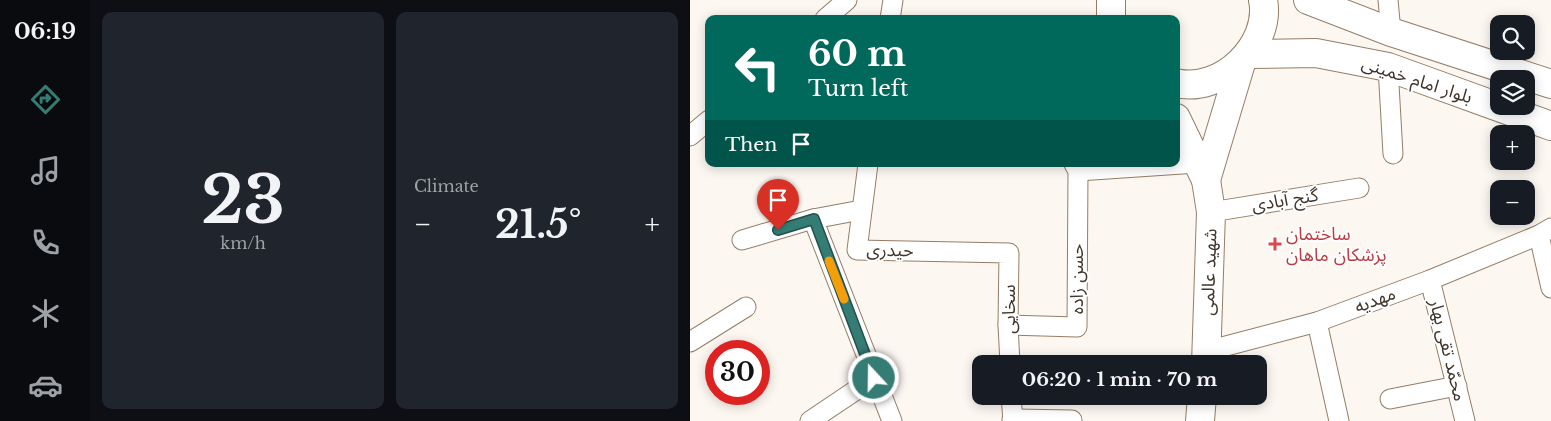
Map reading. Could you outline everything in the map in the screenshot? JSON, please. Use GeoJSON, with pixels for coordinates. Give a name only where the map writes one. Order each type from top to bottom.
{"type":"FeatureCollection","features":[{"type":"Feature","properties":{"kind":"main road"},"geometry":{"type":"LineString","coordinates":[[1111,0],[1111,15]]}},
{"type":"Feature","properties":{"kind":"main road","name":"شهید عالمی"},"geometry":{"type":"LineString","coordinates":[[1202,171],[1245,58],[1260,31],[1264,6],[1263,0]]}},
{"type":"Feature","properties":{"kind":"main road"},"geometry":{"type":"LineString","coordinates":[[1308,0],[1391,32],[1551,84]]}},
{"type":"Feature","properties":{"kind":"main road","name":"بلوار امام خمینی"},"geometry":{"type":"LineString","coordinates":[[1245,58],[1316,53],[1388,68],[1551,126]]}},
{"type":"Feature","properties":{"kind":"main road"},"geometry":{"type":"LineString","coordinates":[[1180,84],[1202,83],[1223,76],[1245,58]]}},
{"type":"Feature","properties":{"kind":"main road","name":"شهید عالمی"},"geometry":{"type":"LineString","coordinates":[[1180,126],[1202,171],[1211,212],[1207,355]]}},
{"type":"Feature","properties":{"kind":"main road"},"geometry":{"type":"LineString","coordinates":[[1200,421],[1201,405]]}},
{"type":"Feature","properties":{"kind":"street"},"geometry":{"type":"LineString","coordinates":[[830,15],[847,0]]}},
{"type":"Feature","properties":{"kind":"street"},"geometry":{"type":"LineString","coordinates":[[891,15],[893,0]]}},
{"type":"Feature","properties":{"kind":"street"},"geometry":{"type":"LineString","coordinates":[[1388,0],[1391,32]]}},
{"type":"Feature","properties":{"kind":"street"},"geometry":{"type":"LineString","coordinates":[[1388,68],[1393,154]]}},
{"type":"Feature","properties":{"kind":"street"},"geometry":{"type":"LineString","coordinates":[[690,136],[705,123]]}},
{"type":"Feature","properties":{"kind":"street","name":"حیدری"},"geometry":{"type":"LineString","coordinates":[[868,167],[857,250],[1009,254]]}},
{"type":"Feature","properties":{"kind":"street"},"geometry":{"type":"LineString","coordinates":[[1076,167],[1202,171]]}},
{"type":"Feature","properties":{"kind":"street","name":"حسن زاده"},"geometry":{"type":"LineString","coordinates":[[1008,325],[1077,327],[1076,167]]}},
{"type":"Feature","properties":{"kind":"street","name":"گنج آبادی"},"geometry":{"type":"LineString","coordinates":[[1211,212],[1359,188]]}},
{"type":"Feature","properties":{"kind":"street"},"geometry":{"type":"LineString","coordinates":[[742,240],[814,219],[862,210]]}},
{"type":"Feature","properties":{"kind":"street"},"geometry":{"type":"LineString","coordinates":[[814,219],[892,421]]}},
{"type":"Feature","properties":{"kind":"street","name":"مهدیه"},"geometry":{"type":"LineString","coordinates":[[1213,355],[1317,322],[1430,280],[1545,232],[1551,288]]}},
{"type":"Feature","properties":{"kind":"street","name":"سخایی"},"geometry":{"type":"LineString","coordinates":[[1009,254],[1010,355]]}},
{"type":"Feature","properties":{"kind":"street","name":"محمّد تقی بهار"},"geometry":{"type":"LineString","coordinates":[[1430,280],[1465,421]]}},
{"type":"Feature","properties":{"kind":"street"},"geometry":{"type":"LineString","coordinates":[[690,342],[746,307]]}},
{"type":"Feature","properties":{"kind":"street"},"geometry":{"type":"LineString","coordinates":[[1317,322],[1340,421]]}},
{"type":"Feature","properties":{"kind":"street"},"geometry":{"type":"LineString","coordinates":[[810,421],[874,378]]}},
{"type":"Feature","properties":{"kind":"street"},"geometry":{"type":"LineString","coordinates":[[1390,398],[1457,386]]}},
{"type":"Feature","properties":{"kind":"street"},"geometry":{"type":"LineString","coordinates":[[1011,405],[1012,420],[1072,420]]}},
{"type":"Feature","properties":{"kind":"slow traffic"},"geometry":{"type":"LineString","coordinates":[[829,261],[844,299]]}},
{"type":"Feature","properties":{"kind":"place","name":"ساختمان پزشکان ماهان"},"geometry":{"type":"Point","coordinates":[1275,244]}},
{"type":"Feature","properties":{"kind":"route"},"geometry":{"type":"LineString","coordinates":[[778,230],[814,219],[874,378]]}}]}
